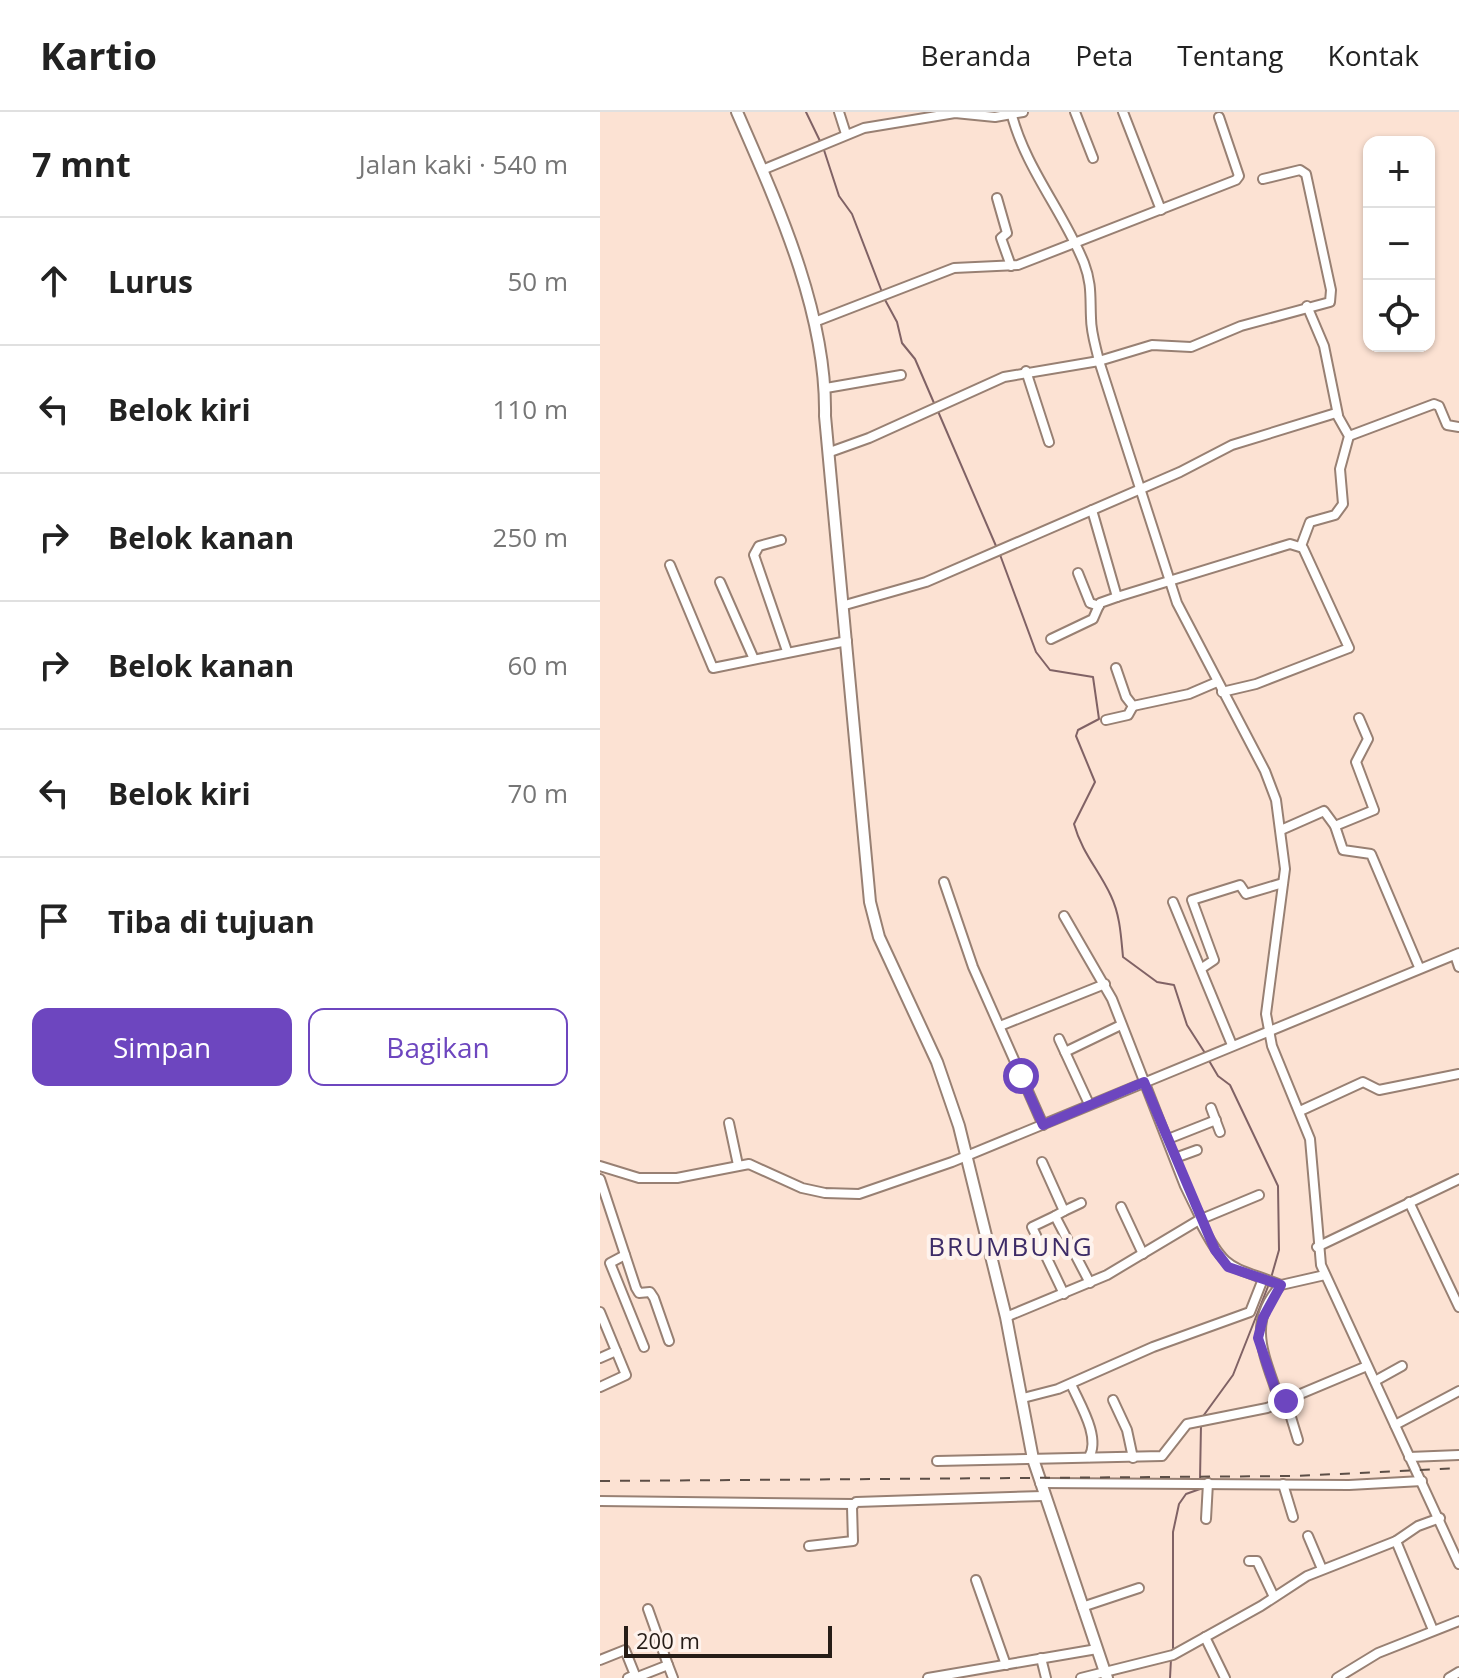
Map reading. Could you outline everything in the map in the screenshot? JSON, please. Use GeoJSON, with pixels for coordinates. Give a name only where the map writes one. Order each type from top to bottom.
{"type":"FeatureCollection","features":[{"type":"Feature","properties":{"kind":"street"},"geometry":{"type":"LineString","coordinates":[[737,112],[762,170],[817,321],[826,388],[870,902],[879,937],[937,1062],[966,1156],[1006,1317],[1040,1483],[1033,1496]]}},
{"type":"Feature","properties":{"kind":"street"},"geometry":{"type":"LineString","coordinates":[[839,112],[846,134]]}},
{"type":"Feature","properties":{"kind":"street"},"geometry":{"type":"LineString","coordinates":[[762,170],[846,134],[955,113],[1023,112]]}},
{"type":"Feature","properties":{"kind":"street"},"geometry":{"type":"LineString","coordinates":[[1075,112],[1093,158]]}},
{"type":"Feature","properties":{"kind":"street"},"geometry":{"type":"LineString","coordinates":[[1123,112],[1161,210]]}},
{"type":"Feature","properties":{"kind":"street"},"geometry":{"type":"LineString","coordinates":[[1011,114],[1031,168],[1076,245],[1092,285],[1091,317],[1099,361],[1170,582],[1222,692],[1265,771],[1281,830],[1285,860],[1271,962],[1268,1033],[1312,1146],[1317,1247],[1325,1275],[1459,1564]]}},
{"type":"Feature","properties":{"kind":"street"},"geometry":{"type":"LineString","coordinates":[[817,321],[954,268],[1011,266],[1076,245],[1238,178],[1219,117]]}},
{"type":"Feature","properties":{"kind":"street"},"geometry":{"type":"LineString","coordinates":[[830,452],[1026,371],[1099,361],[1152,345],[1191,347],[1241,326],[1330,302],[1332,296],[1306,176],[1300,170],[1263,179]]}},
{"type":"Feature","properties":{"kind":"street"},"geometry":{"type":"LineString","coordinates":[[997,198],[1007,234],[1001,238],[1011,266]]}},
{"type":"Feature","properties":{"kind":"street"},"geometry":{"type":"LineString","coordinates":[[1222,692],[1256,684],[1349,648],[1301,546],[1310,522],[1342,510],[1341,461],[1349,436],[1338,415],[1324,346],[1307,306]]}},
{"type":"Feature","properties":{"kind":"street"},"geometry":{"type":"LineString","coordinates":[[1026,371],[1049,442]]}},
{"type":"Feature","properties":{"kind":"street"},"geometry":{"type":"LineString","coordinates":[[826,388],[901,375]]}},
{"type":"Feature","properties":{"kind":"street"},"geometry":{"type":"LineString","coordinates":[[1349,436],[1434,404],[1439,406],[1447,425],[1459,427]]}},
{"type":"Feature","properties":{"kind":"street"},"geometry":{"type":"LineString","coordinates":[[845,605],[926,582],[993,556],[1232,445],[1332,413],[1338,415]]}},
{"type":"Feature","properties":{"kind":"street"},"geometry":{"type":"LineString","coordinates":[[1092,510],[1117,597]]}},
{"type":"Feature","properties":{"kind":"street"},"geometry":{"type":"LineString","coordinates":[[781,540],[759,546],[754,555],[787,651]]}},
{"type":"Feature","properties":{"kind":"street"},"geometry":{"type":"LineString","coordinates":[[1051,639],[1093,619],[1099,606],[1117,597],[1282,546],[1301,546]]}},
{"type":"Feature","properties":{"kind":"street"},"geometry":{"type":"LineString","coordinates":[[670,565],[711,666],[717,668],[753,657],[847,641]]}},
{"type":"Feature","properties":{"kind":"street"},"geometry":{"type":"LineString","coordinates":[[1078,573],[1090,603],[1099,606]]}},
{"type":"Feature","properties":{"kind":"street"},"geometry":{"type":"LineString","coordinates":[[720,582],[753,657]]}},
{"type":"Feature","properties":{"kind":"street"},"geometry":{"type":"LineString","coordinates":[[1116,668],[1126,697],[1133,706]]}},
{"type":"Feature","properties":{"kind":"street"},"geometry":{"type":"LineString","coordinates":[[1106,720],[1128,715],[1133,706],[1189,694],[1217,682]]}},
{"type":"Feature","properties":{"kind":"street"},"geometry":{"type":"LineString","coordinates":[[1335,826],[1374,810],[1356,762],[1368,739],[1359,718]]}},
{"type":"Feature","properties":{"kind":"street"},"geometry":{"type":"LineString","coordinates":[[1281,830],[1322,811],[1335,826],[1346,852],[1368,852],[1374,857],[1419,967]]}},
{"type":"Feature","properties":{"kind":"street"},"geometry":{"type":"LineString","coordinates":[[944,882],[973,967],[1043,1125]]}},
{"type":"Feature","properties":{"kind":"street"},"geometry":{"type":"LineString","coordinates":[[1202,968],[1214,961],[1192,900],[1239,885],[1246,894],[1283,883]]}},
{"type":"Feature","properties":{"kind":"street"},"geometry":{"type":"LineString","coordinates":[[1173,902],[1232,1045]]}},
{"type":"Feature","properties":{"kind":"street"},"geometry":{"type":"LineString","coordinates":[[1064,916],[1105,984],[1215,1250],[1228,1267],[1279,1284],[1325,1275]]}},
{"type":"Feature","properties":{"kind":"street"},"geometry":{"type":"LineString","coordinates":[[600,1166],[639,1178],[677,1178],[738,1165],[760,1167],[802,1188],[844,1195],[876,1189],[1043,1125],[1419,967],[1457,954],[1459,967]]}},
{"type":"Feature","properties":{"kind":"street"},"geometry":{"type":"LineString","coordinates":[[1000,1026],[1105,984]]}},
{"type":"Feature","properties":{"kind":"street"},"geometry":{"type":"LineString","coordinates":[[1065,1052],[1121,1025]]}},
{"type":"Feature","properties":{"kind":"street"},"geometry":{"type":"LineString","coordinates":[[1059,1039],[1089,1104]]}},
{"type":"Feature","properties":{"kind":"street"},"geometry":{"type":"LineString","coordinates":[[1300,1111],[1363,1082],[1379,1090],[1459,1074]]}},
{"type":"Feature","properties":{"kind":"street"},"geometry":{"type":"LineString","coordinates":[[1211,1108],[1220,1132]]}},
{"type":"Feature","properties":{"kind":"street"},"geometry":{"type":"LineString","coordinates":[[1168,1139],[1216,1120]]}},
{"type":"Feature","properties":{"kind":"street"},"geometry":{"type":"LineString","coordinates":[[729,1123],[738,1165]]}},
{"type":"Feature","properties":{"kind":"street"},"geometry":{"type":"LineString","coordinates":[[1175,1158],[1197,1150]]}},
{"type":"Feature","properties":{"kind":"street"},"geometry":{"type":"LineString","coordinates":[[1042,1162],[1090,1283]]}},
{"type":"Feature","properties":{"kind":"street"},"geometry":{"type":"LineString","coordinates":[[600,1179],[639,1293],[650,1292],[654,1298],[669,1341]]}},
{"type":"Feature","properties":{"kind":"street"},"geometry":{"type":"LineString","coordinates":[[1317,1247],[1459,1179]]}},
{"type":"Feature","properties":{"kind":"street"},"geometry":{"type":"LineString","coordinates":[[1006,1317],[1090,1283],[1200,1219],[1259,1195]]}},
{"type":"Feature","properties":{"kind":"street"},"geometry":{"type":"LineString","coordinates":[[1409,1202],[1459,1307]]}},
{"type":"Feature","properties":{"kind":"street"},"geometry":{"type":"LineString","coordinates":[[1064,1294],[1032,1227],[1081,1203]]}},
{"type":"Feature","properties":{"kind":"street"},"geometry":{"type":"LineString","coordinates":[[1121,1207],[1143,1254]]}},
{"type":"Feature","properties":{"kind":"street"},"geometry":{"type":"LineString","coordinates":[[600,1268],[625,1255]]}},
{"type":"Feature","properties":{"kind":"street"},"geometry":{"type":"LineString","coordinates":[[610,1263],[644,1347]]}},
{"type":"Feature","properties":{"kind":"street"},"geometry":{"type":"LineString","coordinates":[[1023,1398],[1071,1384],[1153,1347],[1250,1312],[1263,1279]]}},
{"type":"Feature","properties":{"kind":"street"},"geometry":{"type":"LineString","coordinates":[[1279,1284],[1258,1338],[1298,1440]]}},
{"type":"Feature","properties":{"kind":"street"},"geometry":{"type":"LineString","coordinates":[[600,1312],[603,1328],[626,1375],[600,1387]]}},
{"type":"Feature","properties":{"kind":"street"},"geometry":{"type":"LineString","coordinates":[[600,1358],[616,1351]]}},
{"type":"Feature","properties":{"kind":"street"},"geometry":{"type":"LineString","coordinates":[[937,1461],[1133,1458],[1165,1454],[1190,1422],[1239,1417],[1367,1366]]}},
{"type":"Feature","properties":{"kind":"street"},"geometry":{"type":"LineString","coordinates":[[1375,1381],[1402,1366]]}},
{"type":"Feature","properties":{"kind":"street"},"geometry":{"type":"LineString","coordinates":[[1071,1384],[1088,1421],[1093,1450],[1089,1457]]}},
{"type":"Feature","properties":{"kind":"street"},"geometry":{"type":"LineString","coordinates":[[1395,1425],[1459,1391]]}},
{"type":"Feature","properties":{"kind":"street"},"geometry":{"type":"LineString","coordinates":[[1113,1400],[1127,1430],[1133,1458]]}},
{"type":"Feature","properties":{"kind":"street"},"geometry":{"type":"LineString","coordinates":[[1409,1457],[1459,1455]]}},
{"type":"Feature","properties":{"kind":"street"},"geometry":{"type":"LineString","coordinates":[[1040,1483],[1422,1481]]}},
{"type":"Feature","properties":{"kind":"street"},"geometry":{"type":"LineString","coordinates":[[1206,1519],[1207,1483]]}},
{"type":"Feature","properties":{"kind":"street"},"geometry":{"type":"LineString","coordinates":[[1283,1484],[1293,1517]]}},
{"type":"Feature","properties":{"kind":"street"},"geometry":{"type":"LineString","coordinates":[[600,1501],[853,1504],[1033,1496]]}},
{"type":"Feature","properties":{"kind":"street"},"geometry":{"type":"LineString","coordinates":[[1033,1496],[1082,1607],[1106,1675]]}},
{"type":"Feature","properties":{"kind":"street"},"geometry":{"type":"LineString","coordinates":[[809,1546],[853,1541],[853,1504]]}},
{"type":"Feature","properties":{"kind":"street"},"geometry":{"type":"LineString","coordinates":[[1081,1678],[1106,1675],[1173,1655],[1322,1569],[1396,1541],[1418,1526],[1440,1518]]}},
{"type":"Feature","properties":{"kind":"street"},"geometry":{"type":"LineString","coordinates":[[1308,1536],[1322,1569]]}},
{"type":"Feature","properties":{"kind":"street"},"geometry":{"type":"LineString","coordinates":[[1396,1541],[1433,1630]]}},
{"type":"Feature","properties":{"kind":"street"},"geometry":{"type":"LineString","coordinates":[[1249,1561],[1257,1561],[1274,1597]]}},
{"type":"Feature","properties":{"kind":"street"},"geometry":{"type":"LineString","coordinates":[[976,1580],[1006,1665]]}},
{"type":"Feature","properties":{"kind":"street"},"geometry":{"type":"LineString","coordinates":[[1082,1607],[1139,1588]]}},
{"type":"Feature","properties":{"kind":"street"},"geometry":{"type":"LineString","coordinates":[[648,1609],[673,1678]]}},
{"type":"Feature","properties":{"kind":"street"},"geometry":{"type":"LineString","coordinates":[[1337,1678],[1378,1653],[1459,1621]]}},
{"type":"Feature","properties":{"kind":"street"},"geometry":{"type":"LineString","coordinates":[[1205,1637],[1225,1678]]}},
{"type":"Feature","properties":{"kind":"street"},"geometry":{"type":"LineString","coordinates":[[929,1678],[1097,1649]]}},
{"type":"Feature","properties":{"kind":"street"},"geometry":{"type":"LineString","coordinates":[[600,1660],[625,1650],[635,1675],[628,1678]]}},
{"type":"Feature","properties":{"kind":"street"},"geometry":{"type":"LineString","coordinates":[[1041,1658],[1046,1678]]}},
{"type":"Feature","properties":{"kind":"street"},"geometry":{"type":"LineString","coordinates":[[640,1676],[668,1665]]}},
{"type":"Feature","properties":{"kind":"street"},"geometry":{"type":"LineString","coordinates":[[1449,1678],[1459,1672]]}},
{"type":"Feature","properties":{"kind":"waterway"},"geometry":{"type":"LineString","coordinates":[[806,112],[820,141]]}},
{"type":"Feature","properties":{"kind":"waterway"},"geometry":{"type":"LineString","coordinates":[[823,147],[839,196],[852,214],[882,292]]}},
{"type":"Feature","properties":{"kind":"waterway"},"geometry":{"type":"LineString","coordinates":[[884,298],[897,322],[902,343],[915,359],[934,403]]}},
{"type":"Feature","properties":{"kind":"waterway"},"geometry":{"type":"LineString","coordinates":[[937,409],[996,546]]}},
{"type":"Feature","properties":{"kind":"waterway"},"geometry":{"type":"LineString","coordinates":[[999,552],[1036,652],[1050,670],[1093,677],[1099,719],[1078,730],[1076,736],[1095,782],[1074,824],[1081,844],[1114,903],[1123,957],[1157,982],[1174,985],[1187,1025],[1205,1053]]}},
{"type":"Feature","properties":{"kind":"waterway"},"geometry":{"type":"LineString","coordinates":[[1208,1059],[1218,1076],[1230,1085],[1278,1186],[1279,1250],[1271,1278]]}},
{"type":"Feature","properties":{"kind":"waterway"},"geometry":{"type":"LineString","coordinates":[[1201,1419],[1233,1375],[1269,1284]]}},
{"type":"Feature","properties":{"kind":"waterway"},"geometry":{"type":"LineString","coordinates":[[1200,1479],[1201,1425]]}},
{"type":"Feature","properties":{"kind":"waterway"},"geometry":{"type":"LineString","coordinates":[[1173,1653],[1173,1532],[1179,1504],[1186,1494],[1200,1489],[1200,1485]]}},
{"type":"Feature","properties":{"kind":"waterway"},"geometry":{"type":"LineString","coordinates":[[1170,1678],[1171,1659]]}},
{"type":"Feature","properties":{"kind":"railway"},"geometry":{"type":"LineString","coordinates":[[600,1481],[1297,1476],[1459,1468]]}},
{"type":"Feature","properties":{"kind":"district","name":"BRUMBUNG"},"geometry":{"type":"Point","coordinates":[1011,1247]}},
{"type":"Feature","properties":{"kind":"route"},"geometry":{"type":"LineString","coordinates":[[1021,1076],[1043,1125],[1144,1082],[1199,1220],[1215,1250],[1228,1267],[1281,1285],[1263,1318],[1258,1338],[1266,1354],[1280,1403],[1286,1401]]}}]}
